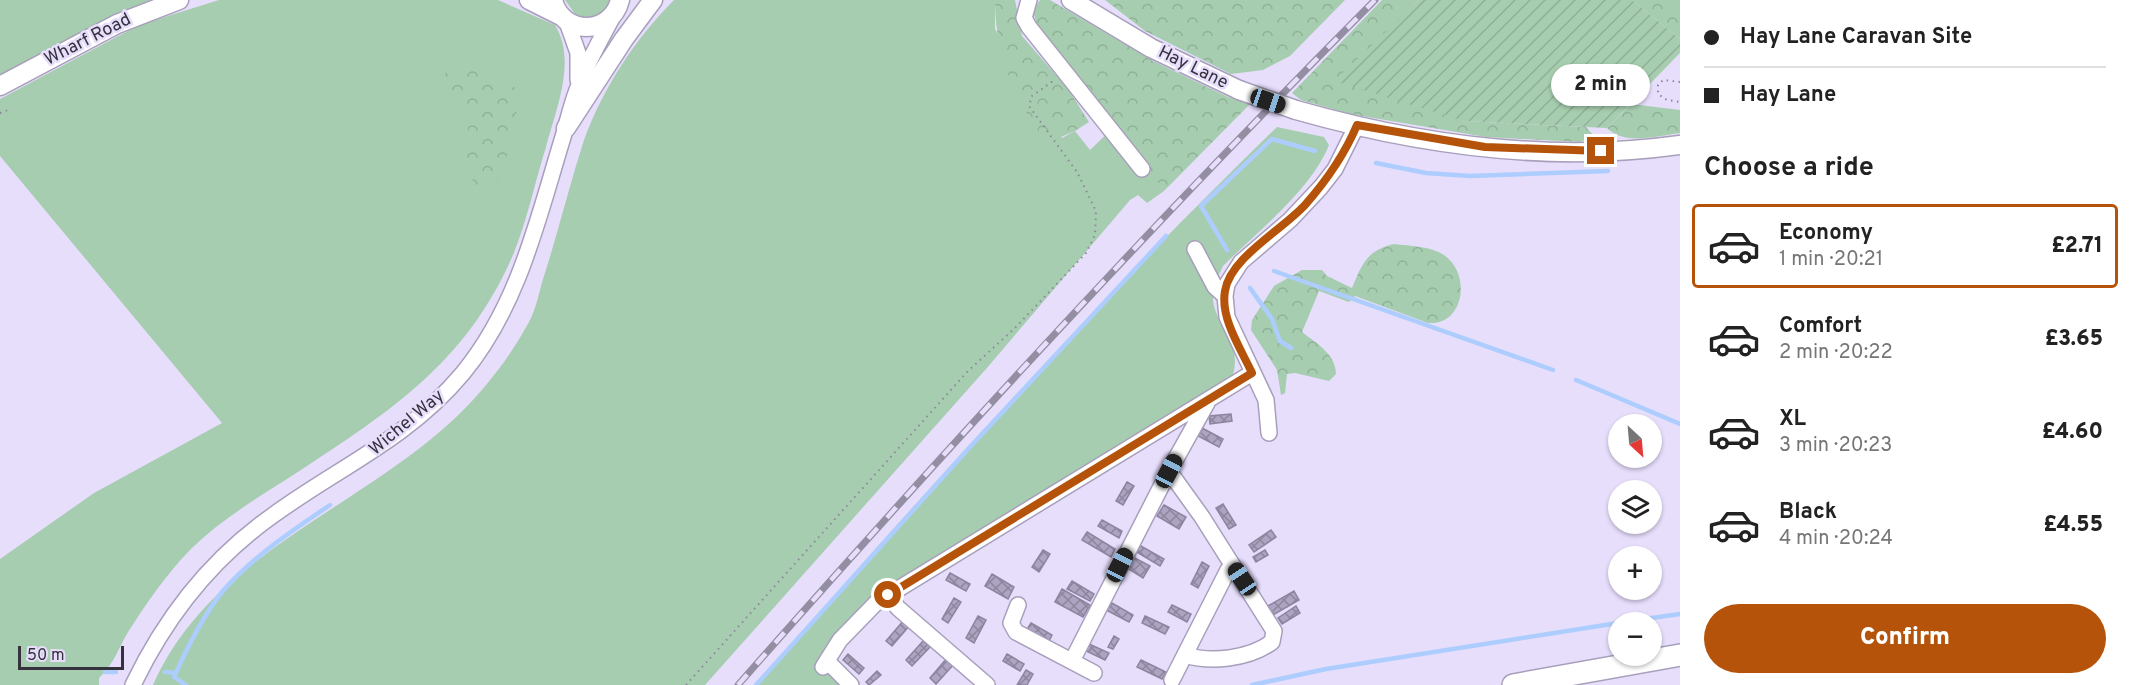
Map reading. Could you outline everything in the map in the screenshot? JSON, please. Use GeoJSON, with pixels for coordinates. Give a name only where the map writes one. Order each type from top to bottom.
{"type":"FeatureCollection","features":[{"type":"Feature","properties":{"kind":"highway"},"geometry":{"type":"LineString","coordinates":[[1514,685],[1680,655]]}},
{"type":"Feature","properties":{"kind":"main road","name":"Wharf Road"},"geometry":{"type":"LineString","coordinates":[[0,86],[117,24],[179,0]]}},
{"type":"Feature","properties":{"kind":"main road"},"geometry":{"type":"LineString","coordinates":[[529,0],[560,13],[580,27],[594,27],[619,6]]}},
{"type":"Feature","properties":{"kind":"main road"},"geometry":{"type":"LineString","coordinates":[[566,128],[624,39],[653,0]]}},
{"type":"Feature","properties":{"kind":"main road","name":"Hay Lane"},"geometry":{"type":"LineString","coordinates":[[1071,0],[1142,43],[1239,90],[1296,110],[1357,125],[1485,147],[1585,151],[1680,145]]}},
{"type":"Feature","properties":{"kind":"street"},"geometry":{"type":"LineString","coordinates":[[1029,0],[1024,18],[1065,74],[1142,169]]}},
{"type":"Feature","properties":{"kind":"street","name":"Wichel Way"},"geometry":{"type":"LineString","coordinates":[[133,685],[172,615],[212,565],[274,514],[369,455],[407,427],[464,372],[495,325],[513,291],[578,86],[619,6]]}},
{"type":"Feature","properties":{"kind":"street","name":"Wichel Way"},"geometry":{"type":"LineString","coordinates":[[560,13],[578,53],[578,86]]}},
{"type":"Feature","properties":{"kind":"street"},"geometry":{"type":"LineString","coordinates":[[1269,433],[1266,400],[1227,317],[1224,297],[1230,277],[1241,262],[1290,220],[1335,169],[1357,125]]}},
{"type":"Feature","properties":{"kind":"street"},"geometry":{"type":"LineString","coordinates":[[1195,249],[1215,287],[1224,297]]}},
{"type":"Feature","properties":{"kind":"street"},"geometry":{"type":"LineString","coordinates":[[851,685],[825,664],[862,616],[888,595],[1252,373]]}},
{"type":"Feature","properties":{"kind":"street"},"geometry":{"type":"LineString","coordinates":[[1072,661],[1199,413],[1211,398]]}},
{"type":"Feature","properties":{"kind":"street"},"geometry":{"type":"LineString","coordinates":[[1169,471],[1191,500],[1272,626],[1274,638],[1260,649],[1220,659],[1200,659],[1185,655]]}},
{"type":"Feature","properties":{"kind":"street"},"geometry":{"type":"LineString","coordinates":[[1172,680],[1228,570],[1233,566]]}},
{"type":"Feature","properties":{"kind":"street"},"geometry":{"type":"LineString","coordinates":[[888,595],[898,608],[987,685]]}},
{"type":"Feature","properties":{"kind":"street"},"geometry":{"type":"LineString","coordinates":[[1018,605],[1011,623],[1016,632],[1094,673]]}},
{"type":"Feature","properties":{"kind":"path"},"geometry":{"type":"LineString","coordinates":[[686,685],[967,372],[1016,327],[1086,254],[1095,235],[1096,212],[1077,172],[1029,106],[1032,96],[1065,74]]}},
{"type":"Feature","properties":{"kind":"path"},"geometry":{"type":"LineString","coordinates":[[1680,82],[1663,81],[1658,85],[1658,94],[1667,100],[1680,102]]}},
{"type":"Feature","properties":{"kind":"path"},"geometry":{"type":"LineString","coordinates":[[0,113],[8,110]]}},
{"type":"Feature","properties":{"kind":"green space"},"geometry":{"type":"Polygon","coordinates":[[[0,0],[150,0],[85,30],[0,75],[0,0]]]}},
{"type":"Feature","properties":{"kind":"green space"},"geometry":{"type":"Polygon","coordinates":[[[219,0],[498,0],[555,25],[564,54],[562,85],[523,229],[496,290],[455,348],[431,373],[377,418],[235,513],[191,549],[165,578],[142,611],[112,662],[99,678],[99,685],[0,685],[0,559],[94,493],[222,423],[0,156],[0,99],[139,25],[219,0]]]}},
{"type":"Feature","properties":{"kind":"green space"},"geometry":{"type":"Polygon","coordinates":[[[565,0],[610,0],[601,13],[586,17],[575,14],[565,0]]]}},
{"type":"Feature","properties":{"kind":"green space"},"geometry":{"type":"Polygon","coordinates":[[[674,0],[995,0],[995,29],[1062,138],[1075,131],[1090,150],[1115,126],[1155,176],[1164,191],[1147,203],[1138,195],[1130,200],[986,369],[705,685],[153,685],[183,634],[221,591],[265,554],[410,455],[455,418],[499,369],[534,312],[584,140],[601,102],[633,48],[674,0]]]}},
{"type":"Feature","properties":{"kind":"green space"},"geometry":{"type":"Polygon","coordinates":[[[995,0],[1015,0],[1022,36],[1068,89],[1089,122],[1047,143],[1025,110],[1009,76],[998,39],[995,0]]]}},
{"type":"Feature","properties":{"kind":"green space"},"geometry":{"type":"Polygon","coordinates":[[[1040,0],[1050,0],[1153,61],[1228,97],[1250,104],[1164,191],[1141,157],[1037,27],[1033,10],[1040,0]]]}},
{"type":"Feature","properties":{"kind":"green space"},"geometry":{"type":"Polygon","coordinates":[[[1105,0],[1345,0],[1290,56],[1263,70],[1231,74],[1145,31],[1105,0]]]}},
{"type":"Feature","properties":{"kind":"green space"},"geometry":{"type":"Polygon","coordinates":[[[1382,0],[1419,0],[1352,66],[1464,121],[1586,127],[1594,136],[1580,142],[1486,137],[1350,114],[1301,100],[1292,93],[1382,0]]]}},
{"type":"Feature","properties":{"kind":"green space"},"geometry":{"type":"Polygon","coordinates":[[[1419,0],[1632,0],[1680,39],[1680,53],[1607,128],[1464,121],[1334,81],[1419,0]]]}},
{"type":"Feature","properties":{"kind":"green space"},"geometry":{"type":"Polygon","coordinates":[[[1632,0],[1680,0],[1680,39],[1632,0]]]}},
{"type":"Feature","properties":{"kind":"green space"},"geometry":{"type":"Polygon","coordinates":[[[460,65],[511,84],[521,93],[503,173],[493,187],[486,189],[476,187],[471,177],[467,163],[467,122],[443,82],[443,76],[452,66],[460,65]]]}},
{"type":"Feature","properties":{"kind":"green space"},"geometry":{"type":"Polygon","coordinates":[[[1631,104],[1680,110],[1680,133],[1642,138],[1614,134],[1607,128],[1631,104]]]}},
{"type":"Feature","properties":{"kind":"green space"},"geometry":{"type":"Polygon","coordinates":[[[1277,127],[1324,137],[1329,145],[1321,162],[1297,194],[1223,266],[1217,280],[1213,290],[1214,304],[1234,350],[1233,375],[866,604],[847,621],[815,666],[825,674],[831,671],[846,685],[756,685],[1010,400],[1142,262],[1277,127]]]}},
{"type":"Feature","properties":{"kind":"green space"},"geometry":{"type":"Polygon","coordinates":[[[1394,244],[1433,250],[1444,255],[1453,264],[1461,286],[1456,308],[1450,316],[1440,322],[1428,323],[1355,296],[1349,302],[1319,291],[1302,332],[1329,355],[1336,374],[1329,381],[1295,373],[1287,374],[1285,393],[1281,395],[1277,370],[1251,330],[1252,320],[1274,286],[1302,270],[1322,270],[1327,276],[1352,288],[1371,254],[1394,244]]]}},
{"type":"Feature","properties":{"kind":"building"},"geometry":{"type":"Polygon","coordinates":[[[1231,414],[1232,421],[1210,424],[1209,416],[1231,414]]]}},
{"type":"Feature","properties":{"kind":"building"},"geometry":{"type":"Polygon","coordinates":[[[1202,428],[1223,439],[1219,447],[1198,436],[1202,428]]]}},
{"type":"Feature","properties":{"kind":"building"},"geometry":{"type":"Polygon","coordinates":[[[1127,482],[1134,486],[1123,505],[1116,501],[1127,482]]]}},
{"type":"Feature","properties":{"kind":"building"},"geometry":{"type":"Polygon","coordinates":[[[1223,504],[1236,525],[1229,529],[1216,508],[1223,504]]]}},
{"type":"Feature","properties":{"kind":"building"},"geometry":{"type":"Polygon","coordinates":[[[1164,505],[1186,517],[1179,529],[1157,516],[1164,505]]]}},
{"type":"Feature","properties":{"kind":"building"},"geometry":{"type":"Polygon","coordinates":[[[1102,520],[1122,531],[1119,538],[1098,526],[1102,520]]]}},
{"type":"Feature","properties":{"kind":"building"},"geometry":{"type":"Polygon","coordinates":[[[1271,530],[1276,537],[1254,552],[1249,545],[1271,530]]]}},
{"type":"Feature","properties":{"kind":"building"},"geometry":{"type":"Polygon","coordinates":[[[1087,532],[1115,549],[1111,557],[1082,540],[1087,532]]]}},
{"type":"Feature","properties":{"kind":"building"},"geometry":{"type":"Polygon","coordinates":[[[1139,545],[1164,559],[1160,566],[1135,551],[1139,545]]]}},
{"type":"Feature","properties":{"kind":"building"},"geometry":{"type":"Polygon","coordinates":[[[1043,550],[1050,554],[1039,572],[1032,567],[1043,550]]]}},
{"type":"Feature","properties":{"kind":"building"},"geometry":{"type":"Polygon","coordinates":[[[1265,550],[1268,555],[1256,562],[1253,557],[1265,550]]]}},
{"type":"Feature","properties":{"kind":"building"},"geometry":{"type":"Polygon","coordinates":[[[1133,557],[1150,566],[1143,578],[1127,568],[1133,557]]]}},
{"type":"Feature","properties":{"kind":"building"},"geometry":{"type":"Polygon","coordinates":[[[1202,562],[1209,566],[1198,588],[1191,584],[1202,562]]]}},
{"type":"Feature","properties":{"kind":"building"},"geometry":{"type":"Polygon","coordinates":[[[950,573],[970,584],[966,591],[946,580],[950,573]]]}},
{"type":"Feature","properties":{"kind":"building"},"geometry":{"type":"Polygon","coordinates":[[[992,574],[1014,587],[1008,599],[985,586],[992,574]]]}},
{"type":"Feature","properties":{"kind":"building"},"geometry":{"type":"Polygon","coordinates":[[[1072,581],[1094,594],[1090,601],[1067,589],[1072,581]]]}},
{"type":"Feature","properties":{"kind":"building"},"geometry":{"type":"Polygon","coordinates":[[[1062,589],[1090,605],[1083,617],[1055,602],[1062,589]]]}},
{"type":"Feature","properties":{"kind":"building"},"geometry":{"type":"Polygon","coordinates":[[[1294,591],[1299,600],[1273,615],[1268,606],[1294,591]]]}},
{"type":"Feature","properties":{"kind":"building"},"geometry":{"type":"Polygon","coordinates":[[[954,598],[961,602],[948,623],[942,619],[954,598]]]}},
{"type":"Feature","properties":{"kind":"building"},"geometry":{"type":"Polygon","coordinates":[[[1110,602],[1133,615],[1129,622],[1106,610],[1110,602]]]}},
{"type":"Feature","properties":{"kind":"building"},"geometry":{"type":"Polygon","coordinates":[[[1172,605],[1191,614],[1187,622],[1168,612],[1172,605]]]}},
{"type":"Feature","properties":{"kind":"building"},"geometry":{"type":"Polygon","coordinates":[[[1296,606],[1300,613],[1282,624],[1278,618],[1296,606]]]}},
{"type":"Feature","properties":{"kind":"building"},"geometry":{"type":"Polygon","coordinates":[[[978,616],[986,620],[974,643],[966,638],[978,616]]]}},
{"type":"Feature","properties":{"kind":"building"},"geometry":{"type":"Polygon","coordinates":[[[1145,616],[1169,627],[1165,634],[1142,623],[1145,616]]]}},
{"type":"Feature","properties":{"kind":"building"},"geometry":{"type":"Polygon","coordinates":[[[904,620],[910,625],[892,646],[886,641],[904,620]]]}},
{"type":"Feature","properties":{"kind":"building"},"geometry":{"type":"Polygon","coordinates":[[[1031,623],[1052,635],[1048,643],[1026,631],[1031,623]]]}},
{"type":"Feature","properties":{"kind":"building"},"geometry":{"type":"Polygon","coordinates":[[[1114,636],[1119,639],[1113,649],[1108,647],[1114,636]]]}},
{"type":"Feature","properties":{"kind":"building"},"geometry":{"type":"Polygon","coordinates":[[[923,641],[930,647],[912,666],[906,660],[923,641]]]}},
{"type":"Feature","properties":{"kind":"building"},"geometry":{"type":"Polygon","coordinates":[[[1087,643],[1109,653],[1105,660],[1084,650],[1087,643]]]}},
{"type":"Feature","properties":{"kind":"building"},"geometry":{"type":"Polygon","coordinates":[[[848,654],[864,668],[859,674],[843,660],[848,654]]]}},
{"type":"Feature","properties":{"kind":"building"},"geometry":{"type":"Polygon","coordinates":[[[1007,654],[1024,664],[1020,671],[1003,661],[1007,654]]]}},
{"type":"Feature","properties":{"kind":"building"},"geometry":{"type":"Polygon","coordinates":[[[947,658],[954,664],[936,684],[930,678],[947,658]]]}},
{"type":"Feature","properties":{"kind":"building"},"geometry":{"type":"Polygon","coordinates":[[[1141,660],[1166,672],[1162,679],[1137,667],[1141,660]]]}},
{"type":"Feature","properties":{"kind":"building"},"geometry":{"type":"Polygon","coordinates":[[[1026,670],[1033,674],[1027,685],[1017,685],[1026,670]]]}},
{"type":"Feature","properties":{"kind":"building"},"geometry":{"type":"Polygon","coordinates":[[[877,671],[881,675],[869,685],[866,682],[877,671]]]}},
{"type":"Feature","properties":{"kind":"waterway"},"geometry":{"type":"LineString","coordinates":[[1227,250],[1201,206],[1272,139],[1315,151]]}},
{"type":"Feature","properties":{"kind":"waterway"},"geometry":{"type":"LineString","coordinates":[[1376,163],[1426,173],[1470,176],[1608,171]]}},
{"type":"Feature","properties":{"kind":"waterway"},"geometry":{"type":"LineString","coordinates":[[756,685],[970,447],[1166,236]]}},
{"type":"Feature","properties":{"kind":"waterway"},"geometry":{"type":"LineString","coordinates":[[1274,271],[1553,370]]}},
{"type":"Feature","properties":{"kind":"waterway"},"geometry":{"type":"LineString","coordinates":[[1250,288],[1272,319],[1280,341],[1291,348]]}},
{"type":"Feature","properties":{"kind":"waterway"},"geometry":{"type":"LineString","coordinates":[[1576,380],[1680,424]]}},
{"type":"Feature","properties":{"kind":"waterway"},"geometry":{"type":"LineString","coordinates":[[186,685],[174,677],[201,622],[222,592],[259,556],[330,505]]}},
{"type":"Feature","properties":{"kind":"waterway"},"geometry":{"type":"LineString","coordinates":[[1662,617],[1680,614]]}},
{"type":"Feature","properties":{"kind":"waterway"},"geometry":{"type":"LineString","coordinates":[[1252,685],[1326,669],[1608,625]]}},
{"type":"Feature","properties":{"kind":"waterway"},"geometry":{"type":"LineString","coordinates":[[105,672],[116,672]]}},
{"type":"Feature","properties":{"kind":"waterway"},"geometry":{"type":"LineString","coordinates":[[165,672],[175,673]]}},
{"type":"Feature","properties":{"kind":"railway"},"geometry":{"type":"LineString","coordinates":[[738,685],[1051,338],[1212,167],[1375,0]]}},
{"type":"Feature","properties":{"kind":"route"},"geometry":{"type":"LineString","coordinates":[[888,595],[1252,373],[1227,317],[1224,297],[1230,277],[1241,262],[1290,220],[1321,187],[1346,151],[1357,125],[1485,147],[1601,151]]}}]}
